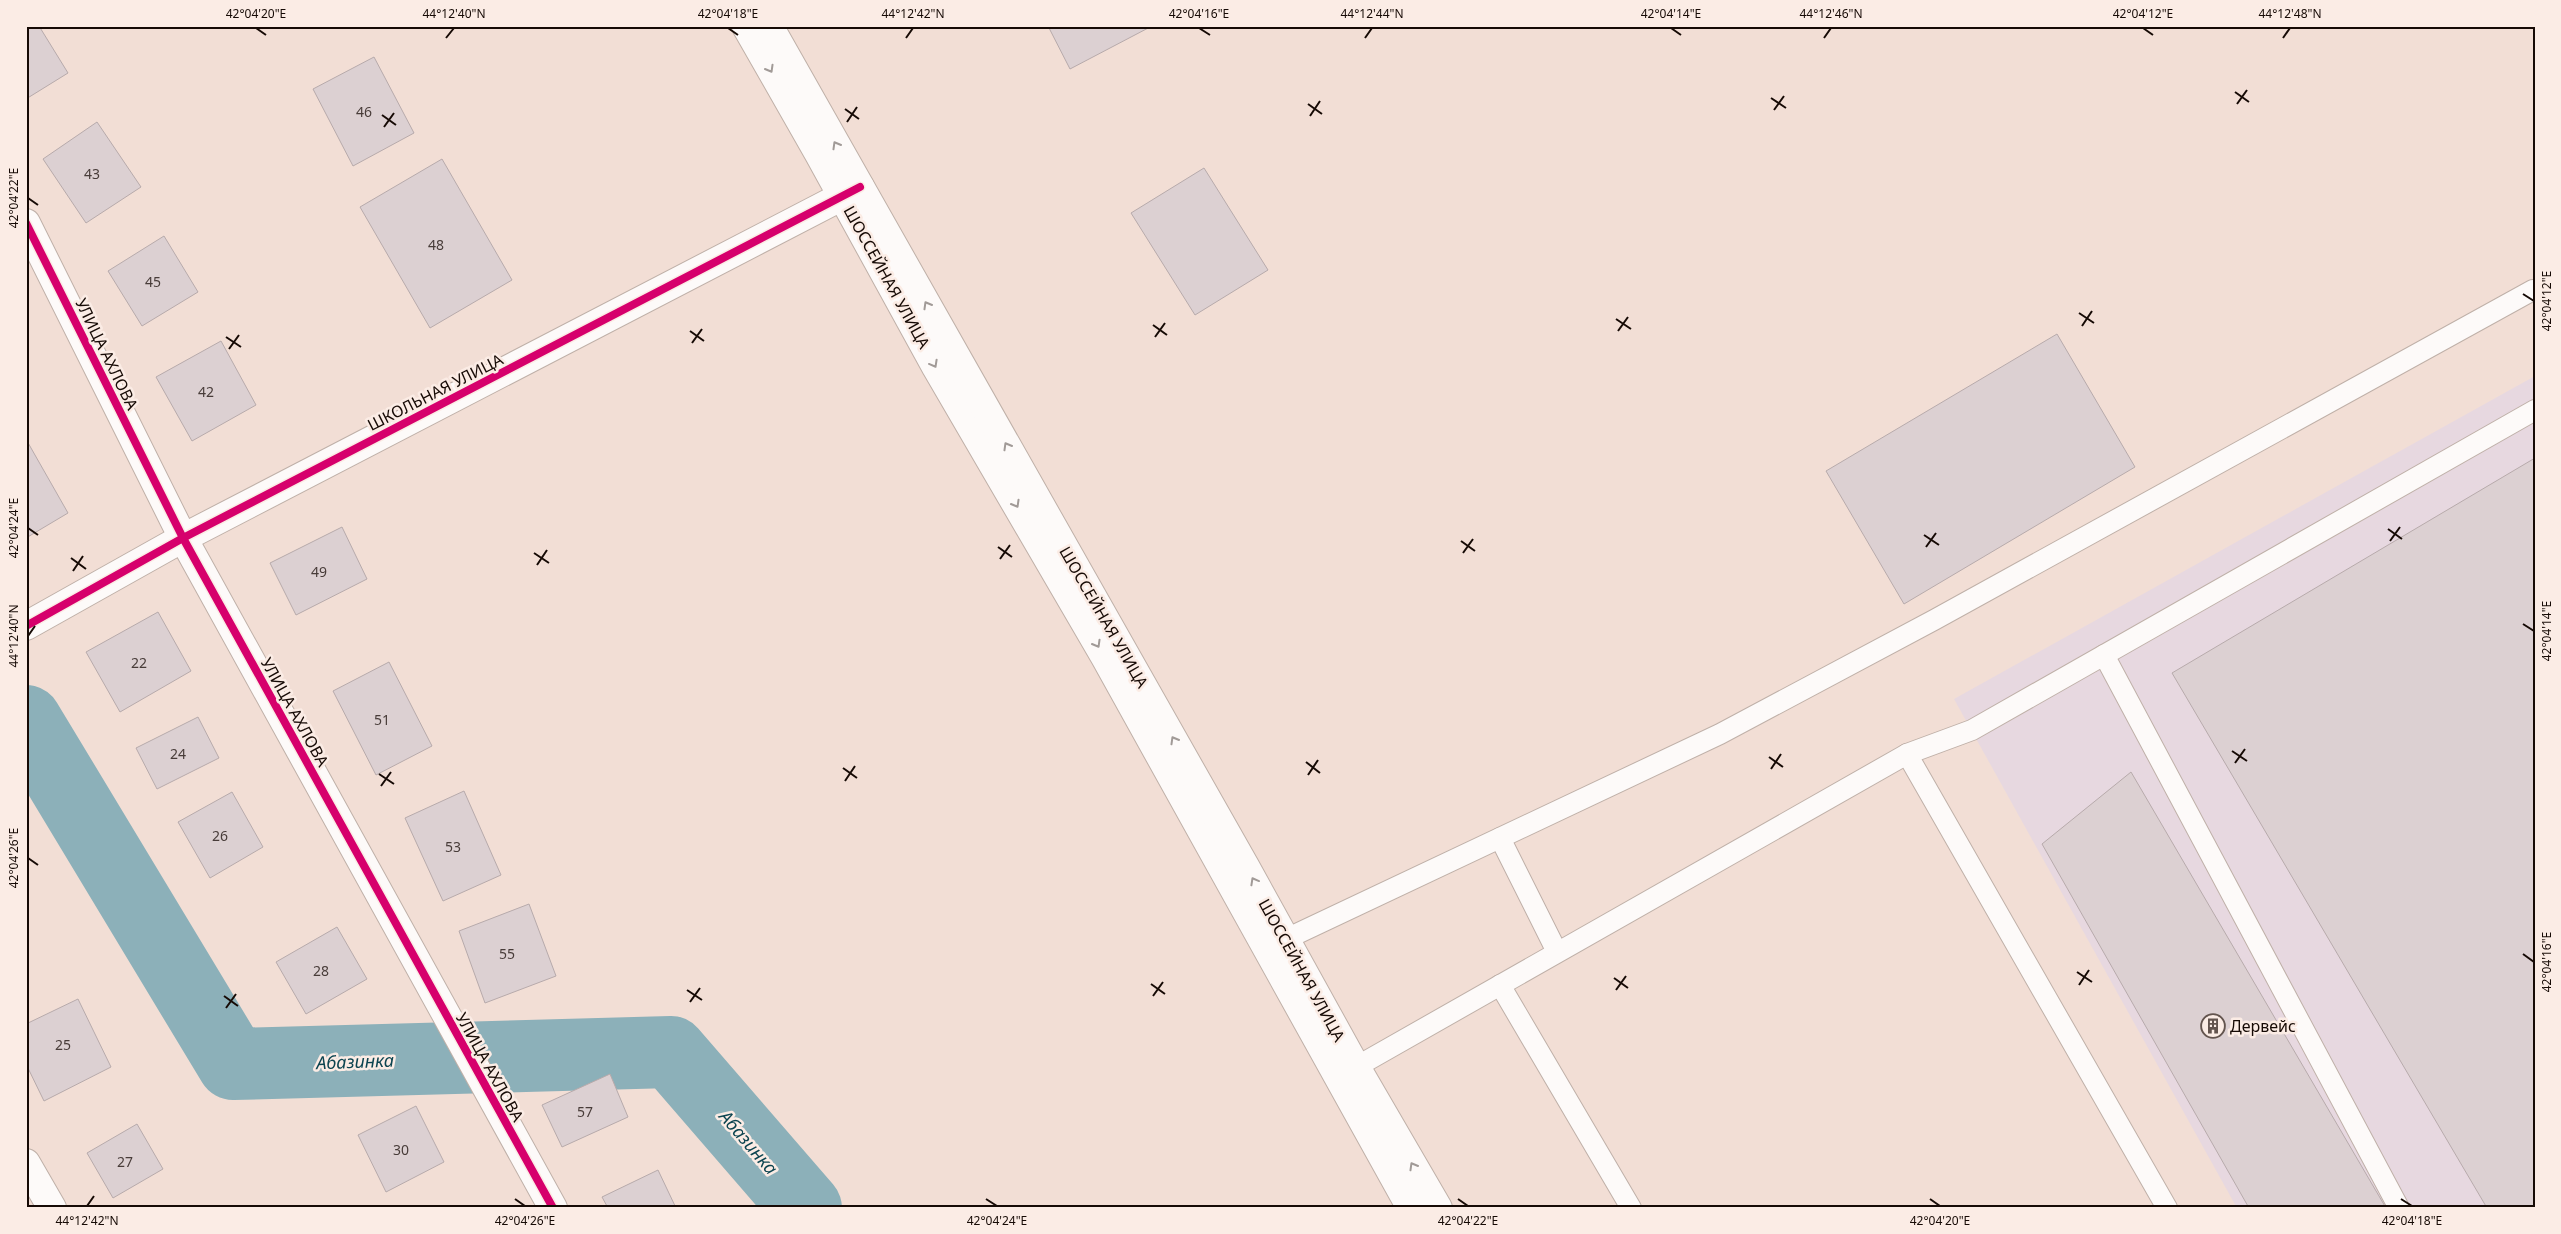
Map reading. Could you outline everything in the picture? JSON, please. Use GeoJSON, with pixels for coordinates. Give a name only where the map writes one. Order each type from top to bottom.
{"type":"FeatureCollection","features":[{"type":"Feature","properties":{"kind":"main road","name":"ШОССЕЙНАЯ УЛИЦА"},"geometry":{"type":"LineString","coordinates":[[746,26],[851,192],[1286,939],[1356,1067],[1438,1208]]}},
{"type":"Feature","properties":{"kind":"main road","name":"ШОССЕЙНАЯ УЛИЦА"},"geometry":{"type":"LineString","coordinates":[[769,26],[936,367],[1105,658],[1411,1208]]}},
{"type":"Feature","properties":{"kind":"main road","name":"ШКОЛЬНАЯ УЛИЦА"},"geometry":{"type":"LineString","coordinates":[[26,626],[183,538],[851,192]]}},
{"type":"Feature","properties":{"kind":"main road","name":"УЛИЦА АХЛОВА"},"geometry":{"type":"LineString","coordinates":[[26,223],[183,538],[553,1208]]}},
{"type":"Feature","properties":{"kind":"main road"},"geometry":{"type":"LineString","coordinates":[[26,1163],[52,1208]]}},
{"type":"Feature","properties":{"kind":"lane"},"geometry":{"type":"LineString","coordinates":[[1286,939],[1720,734],[1857,662],[2532,290]]}},
{"type":"Feature","properties":{"kind":"lane"},"geometry":{"type":"LineString","coordinates":[[1356,1067],[1907,754],[1972,730],[2535,410]]}},
{"type":"Feature","properties":{"kind":"lane"},"geometry":{"type":"LineString","coordinates":[[2104,655],[2399,1208]]}},
{"type":"Feature","properties":{"kind":"lane"},"geometry":{"type":"LineString","coordinates":[[1907,754],[2167,1208]]}},
{"type":"Feature","properties":{"kind":"lane"},"geometry":{"type":"LineString","coordinates":[[1500,838],[1558,952]]}},
{"type":"Feature","properties":{"kind":"lane"},"geometry":{"type":"LineString","coordinates":[[1500,985],[1631,1208]]}},
{"type":"Feature","properties":{"kind":"shaded area"},"geometry":{"type":"Polygon","coordinates":[[[2535,376],[2535,1208],[2237,1208],[1954,699],[2535,376]]]}},
{"type":"Feature","properties":{"kind":"building"},"geometry":{"type":"Polygon","coordinates":[[[26,26],[39,26],[68,73],[26,99],[26,26]]]}},
{"type":"Feature","properties":{"kind":"building"},"geometry":{"type":"Polygon","coordinates":[[[1048,26],[1152,26],[1070,69],[1048,26]]]}},
{"type":"Feature","properties":{"kind":"building"},"geometry":{"type":"Polygon","coordinates":[[[374,57],[414,133],[353,166],[313,89],[374,57]]]}},
{"type":"Feature","properties":{"kind":"building"},"geometry":{"type":"Polygon","coordinates":[[[97,122],[141,187],[86,223],[43,159],[97,122]]]}},
{"type":"Feature","properties":{"kind":"building"},"geometry":{"type":"Polygon","coordinates":[[[442,159],[512,280],[430,328],[360,207],[442,159]]]}},
{"type":"Feature","properties":{"kind":"building"},"geometry":{"type":"Polygon","coordinates":[[[1204,168],[1268,270],[1195,315],[1131,213],[1204,168]]]}},
{"type":"Feature","properties":{"kind":"building"},"geometry":{"type":"Polygon","coordinates":[[[164,236],[198,292],[142,326],[108,271],[164,236]]]}},
{"type":"Feature","properties":{"kind":"building"},"geometry":{"type":"Polygon","coordinates":[[[2057,334],[2135,467],[1904,604],[1826,471],[2057,334]]]}},
{"type":"Feature","properties":{"kind":"building"},"geometry":{"type":"Polygon","coordinates":[[[221,341],[256,405],[192,441],[156,377],[221,341]]]}},
{"type":"Feature","properties":{"kind":"building"},"geometry":{"type":"Polygon","coordinates":[[[26,442],[68,513],[26,538],[26,442]]]}},
{"type":"Feature","properties":{"kind":"building"},"geometry":{"type":"Polygon","coordinates":[[[2535,458],[2535,1208],[2487,1208],[2172,673],[2535,458]]]}},
{"type":"Feature","properties":{"kind":"building"},"geometry":{"type":"Polygon","coordinates":[[[342,527],[367,579],[296,615],[270,563],[342,527]]]}},
{"type":"Feature","properties":{"kind":"building"},"geometry":{"type":"Polygon","coordinates":[[[158,612],[191,671],[120,712],[86,652],[158,612]]]}},
{"type":"Feature","properties":{"kind":"building"},"geometry":{"type":"Polygon","coordinates":[[[389,662],[432,746],[376,775],[333,691],[389,662]]]}},
{"type":"Feature","properties":{"kind":"building"},"geometry":{"type":"Polygon","coordinates":[[[198,717],[219,758],[157,789],[136,748],[198,717]]]}},
{"type":"Feature","properties":{"kind":"building","name":"Дервейс"},"geometry":{"type":"Polygon","coordinates":[[[2131,772],[2386,1208],[2249,1208],[2042,844],[2131,772]]]}},
{"type":"Feature","properties":{"kind":"building"},"geometry":{"type":"Polygon","coordinates":[[[464,791],[501,875],[443,901],[405,818],[464,791]]]}},
{"type":"Feature","properties":{"kind":"building"},"geometry":{"type":"Polygon","coordinates":[[[232,792],[263,847],[210,878],[178,822],[232,792]]]}},
{"type":"Feature","properties":{"kind":"building"},"geometry":{"type":"Polygon","coordinates":[[[529,904],[556,976],[485,1003],[459,931],[529,904]]]}},
{"type":"Feature","properties":{"kind":"building"},"geometry":{"type":"Polygon","coordinates":[[[337,927],[367,979],[306,1014],[276,962],[337,927]]]}},
{"type":"Feature","properties":{"kind":"building"},"geometry":{"type":"Polygon","coordinates":[[[78,999],[111,1067],[44,1101],[26,1064],[26,1024],[78,999]]]}},
{"type":"Feature","properties":{"kind":"building"},"geometry":{"type":"Polygon","coordinates":[[[610,1074],[628,1117],[562,1147],[542,1105],[610,1074]]]}},
{"type":"Feature","properties":{"kind":"building"},"geometry":{"type":"Polygon","coordinates":[[[416,1106],[444,1162],[386,1192],[358,1135],[416,1106]]]}},
{"type":"Feature","properties":{"kind":"building"},"geometry":{"type":"Polygon","coordinates":[[[137,1124],[163,1169],[113,1198],[87,1153],[137,1124]]]}},
{"type":"Feature","properties":{"kind":"building"},"geometry":{"type":"Polygon","coordinates":[[[658,1170],[676,1208],[608,1208],[602,1197],[658,1170]]]}},
{"type":"Feature","properties":{"kind":"waterway","name":"Абазинка"},"geometry":{"type":"LineString","coordinates":[[26,721],[233,1064],[671,1052],[806,1208]]}},
{"type":"Feature","properties":{"kind":"cycle path"},"geometry":{"type":"LineString","coordinates":[[26,626],[183,538],[860,187]]}},
{"type":"Feature","properties":{"kind":"cycle path"},"geometry":{"type":"LineString","coordinates":[[26,223],[183,538],[553,1208]]}},
{"type":"Feature","properties":{"kind":"place","name":"Дервейс"},"geometry":{"type":"Point","coordinates":[2213,1026]}}]}
